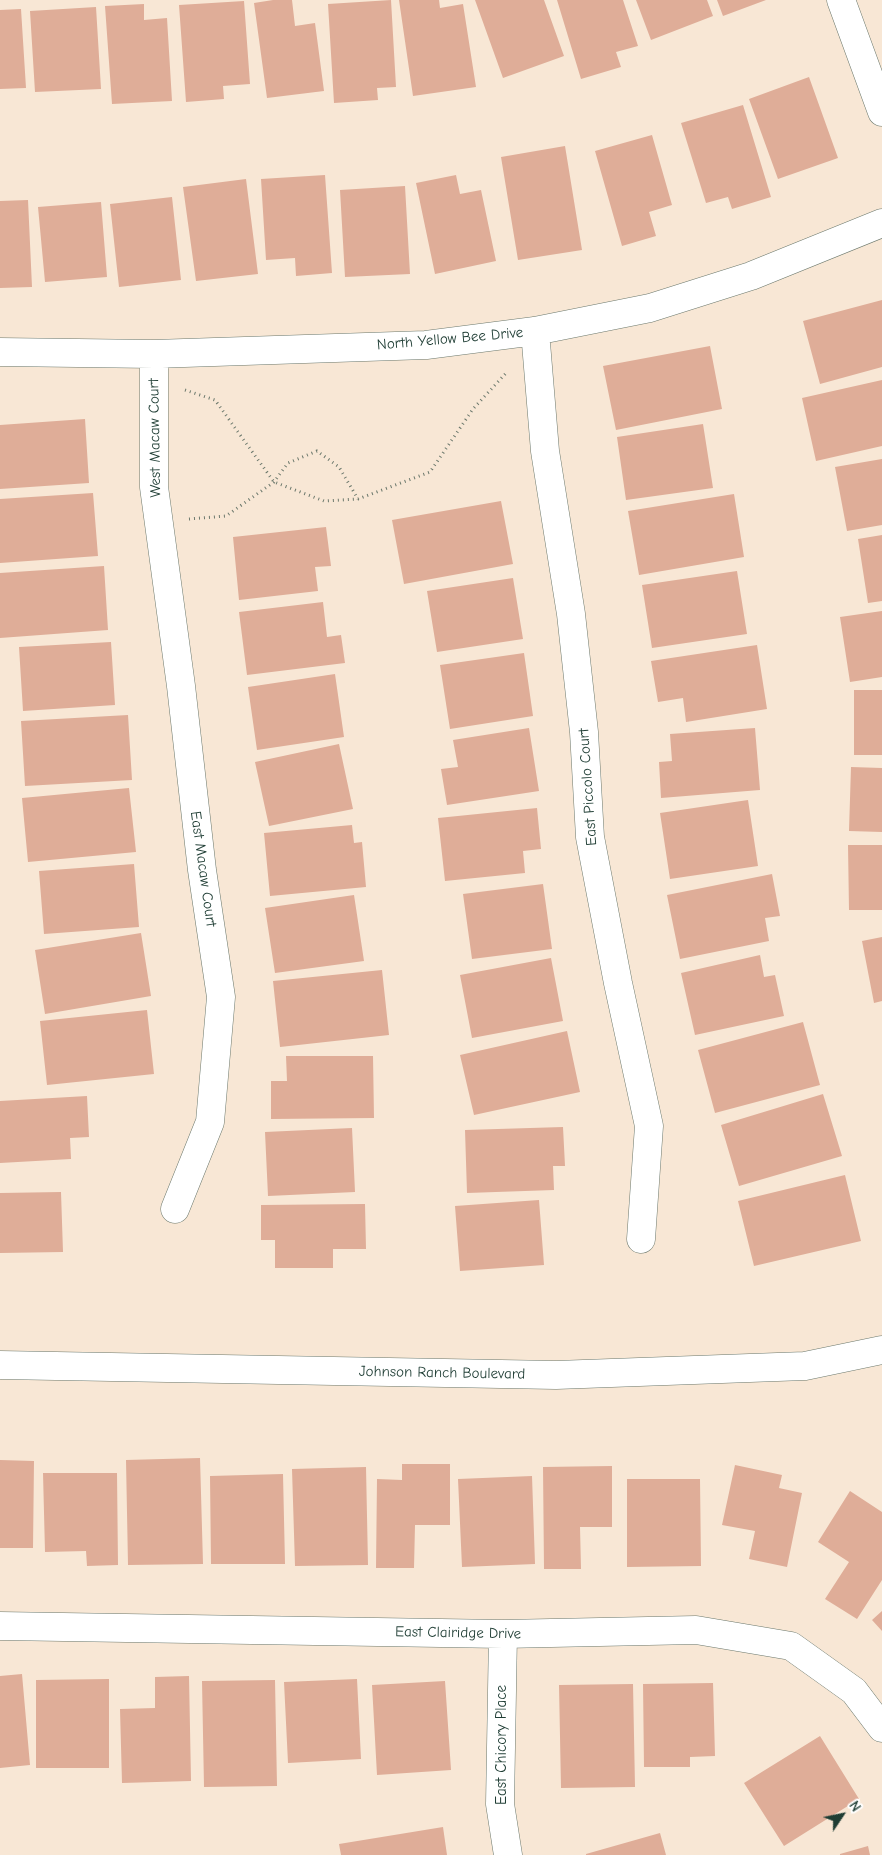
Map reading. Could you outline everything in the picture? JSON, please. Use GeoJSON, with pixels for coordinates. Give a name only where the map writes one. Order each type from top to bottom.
{"type":"FeatureCollection","features":[{"type":"Feature","properties":{"kind":"street"},"geometry":{"type":"LineString","coordinates":[[841,0],[882,112]]}},
{"type":"Feature","properties":{"kind":"street","name":"North Yellow Bee Drive"},"geometry":{"type":"LineString","coordinates":[[0,352],[154,354],[426,345],[536,331],[650,308],[751,276],[882,223]]}},
{"type":"Feature","properties":{"kind":"street","name":"East Piccolo Court"},"geometry":{"type":"LineString","coordinates":[[536,331],[545,451],[571,614],[584,732],[590,837],[618,983],[649,1126],[641,1239]]}},
{"type":"Feature","properties":{"kind":"street","name":"West Macaw Court"},"geometry":{"type":"LineString","coordinates":[[154,354],[154,487],[159,522]]}},
{"type":"Feature","properties":{"kind":"street","name":"East Macaw Court"},"geometry":{"type":"LineString","coordinates":[[159,522],[181,686],[202,870],[221,997],[210,1122],[175,1209]]}},
{"type":"Feature","properties":{"kind":"street","name":"Johnson Ranch Boulevard"},"geometry":{"type":"LineString","coordinates":[[0,1364],[556,1375],[805,1366],[882,1350]]}},
{"type":"Feature","properties":{"kind":"street","name":"East Clairidge Drive"},"geometry":{"type":"LineString","coordinates":[[0,1626],[503,1634],[696,1630],[791,1646],[854,1691],[882,1728]]}},
{"type":"Feature","properties":{"kind":"street","name":"East Chicory Place"},"geometry":{"type":"LineString","coordinates":[[503,1634],[500,1804],[508,1855]]}},
{"type":"Feature","properties":{"kind":"path"},"geometry":{"type":"LineString","coordinates":[[154,389],[182,389],[215,400],[274,482],[324,501],[358,499],[430,472],[473,409],[506,372],[539,370]]}},
{"type":"Feature","properties":{"kind":"path"},"geometry":{"type":"LineString","coordinates":[[159,522],[226,516],[274,482],[288,463],[317,451],[340,467],[358,499]]}},
{"type":"Feature","properties":{"kind":"building"},"geometry":{"type":"Polygon","coordinates":[[[292,0],[295,26],[315,23],[324,91],[267,98],[254,3],[292,0]]]}},
{"type":"Feature","properties":{"kind":"building"},"geometry":{"type":"Polygon","coordinates":[[[391,0],[396,87],[377,88],[378,100],[334,103],[328,4],[391,0]]]}},
{"type":"Feature","properties":{"kind":"building"},"geometry":{"type":"Polygon","coordinates":[[[399,0],[439,0],[440,8],[463,4],[476,87],[413,96],[399,0]]]}},
{"type":"Feature","properties":{"kind":"building"},"geometry":{"type":"Polygon","coordinates":[[[475,0],[544,0],[564,56],[503,78],[475,0]]]}},
{"type":"Feature","properties":{"kind":"building"},"geometry":{"type":"Polygon","coordinates":[[[557,0],[623,0],[638,46],[616,52],[621,67],[581,79],[557,0]]]}},
{"type":"Feature","properties":{"kind":"building"},"geometry":{"type":"Polygon","coordinates":[[[636,0],[707,0],[713,16],[651,40],[636,0]]]}},
{"type":"Feature","properties":{"kind":"building"},"geometry":{"type":"Polygon","coordinates":[[[717,0],[766,0],[723,16],[717,0]]]}},
{"type":"Feature","properties":{"kind":"building"},"geometry":{"type":"Polygon","coordinates":[[[244,1],[250,84],[223,86],[224,99],[186,102],[179,5],[244,1]]]}},
{"type":"Feature","properties":{"kind":"building"},"geometry":{"type":"Polygon","coordinates":[[[144,4],[144,20],[167,18],[172,101],[112,104],[105,6],[144,4]]]}},
{"type":"Feature","properties":{"kind":"building"},"geometry":{"type":"Polygon","coordinates":[[[96,7],[101,89],[35,92],[30,11],[96,7]]]}},
{"type":"Feature","properties":{"kind":"building"},"geometry":{"type":"Polygon","coordinates":[[[21,9],[26,88],[0,89],[0,10],[21,9]]]}},
{"type":"Feature","properties":{"kind":"building"},"geometry":{"type":"Polygon","coordinates":[[[809,77],[838,158],[778,179],[749,99],[809,77]]]}},
{"type":"Feature","properties":{"kind":"building"},"geometry":{"type":"Polygon","coordinates":[[[743,105],[771,197],[732,209],[728,197],[706,203],[681,123],[743,105]]]}},
{"type":"Feature","properties":{"kind":"building"},"geometry":{"type":"Polygon","coordinates":[[[652,135],[672,205],[649,212],[656,236],[622,246],[595,151],[652,135]]]}},
{"type":"Feature","properties":{"kind":"building"},"geometry":{"type":"Polygon","coordinates":[[[565,146],[582,250],[518,260],[501,157],[565,146]]]}},
{"type":"Feature","properties":{"kind":"building"},"geometry":{"type":"Polygon","coordinates":[[[325,175],[332,273],[296,276],[295,258],[266,260],[261,179],[325,175]]]}},
{"type":"Feature","properties":{"kind":"building"},"geometry":{"type":"Polygon","coordinates":[[[456,175],[460,194],[481,190],[496,261],[435,274],[416,183],[456,175]]]}},
{"type":"Feature","properties":{"kind":"building"},"geometry":{"type":"Polygon","coordinates":[[[246,179],[258,274],[196,281],[183,187],[246,179]]]}},
{"type":"Feature","properties":{"kind":"building"},"geometry":{"type":"Polygon","coordinates":[[[405,186],[410,274],[345,277],[340,190],[405,186]]]}},
{"type":"Feature","properties":{"kind":"building"},"geometry":{"type":"Polygon","coordinates":[[[172,197],[181,280],[119,287],[110,204],[172,197]]]}},
{"type":"Feature","properties":{"kind":"building"},"geometry":{"type":"Polygon","coordinates":[[[28,200],[32,287],[0,288],[0,201],[28,200]]]}},
{"type":"Feature","properties":{"kind":"building"},"geometry":{"type":"Polygon","coordinates":[[[101,202],[107,277],[45,282],[38,207],[101,202]]]}},
{"type":"Feature","properties":{"kind":"building"},"geometry":{"type":"Polygon","coordinates":[[[882,300],[882,367],[820,384],[803,321],[882,300]]]}},
{"type":"Feature","properties":{"kind":"building"},"geometry":{"type":"Polygon","coordinates":[[[710,346],[722,409],[616,430],[603,366],[710,346]]]}},
{"type":"Feature","properties":{"kind":"building"},"geometry":{"type":"Polygon","coordinates":[[[882,380],[882,446],[816,461],[802,398],[882,380]]]}},
{"type":"Feature","properties":{"kind":"building"},"geometry":{"type":"Polygon","coordinates":[[[85,419],[89,483],[0,489],[0,425],[85,419]]]}},
{"type":"Feature","properties":{"kind":"building"},"geometry":{"type":"Polygon","coordinates":[[[703,424],[713,488],[626,500],[617,437],[703,424]]]}},
{"type":"Feature","properties":{"kind":"building"},"geometry":{"type":"Polygon","coordinates":[[[882,459],[882,525],[847,531],[835,467],[882,459]]]}},
{"type":"Feature","properties":{"kind":"building"},"geometry":{"type":"Polygon","coordinates":[[[93,493],[98,556],[0,563],[0,499],[93,493]]]}},
{"type":"Feature","properties":{"kind":"building"},"geometry":{"type":"Polygon","coordinates":[[[734,494],[744,557],[639,575],[628,511],[734,494]]]}},
{"type":"Feature","properties":{"kind":"building"},"geometry":{"type":"Polygon","coordinates":[[[501,501],[513,564],[404,584],[392,520],[501,501]]]}},
{"type":"Feature","properties":{"kind":"building"},"geometry":{"type":"Polygon","coordinates":[[[326,527],[331,566],[315,567],[318,591],[239,600],[233,537],[326,527]]]}},
{"type":"Feature","properties":{"kind":"building"},"geometry":{"type":"Polygon","coordinates":[[[882,535],[882,601],[868,603],[858,539],[882,535]]]}},
{"type":"Feature","properties":{"kind":"building"},"geometry":{"type":"Polygon","coordinates":[[[104,566],[108,630],[0,638],[0,573],[104,566]]]}},
{"type":"Feature","properties":{"kind":"building"},"geometry":{"type":"Polygon","coordinates":[[[737,571],[747,634],[652,648],[642,585],[737,571]]]}},
{"type":"Feature","properties":{"kind":"building"},"geometry":{"type":"Polygon","coordinates":[[[513,578],[523,639],[437,652],[427,591],[513,578]]]}},
{"type":"Feature","properties":{"kind":"building"},"geometry":{"type":"Polygon","coordinates":[[[323,602],[327,637],[341,635],[345,663],[247,675],[239,612],[323,602]]]}},
{"type":"Feature","properties":{"kind":"building"},"geometry":{"type":"Polygon","coordinates":[[[882,611],[882,677],[850,682],[840,617],[882,611]]]}},
{"type":"Feature","properties":{"kind":"building"},"geometry":{"type":"Polygon","coordinates":[[[111,642],[115,705],[23,711],[19,647],[111,642]]]}},
{"type":"Feature","properties":{"kind":"building"},"geometry":{"type":"Polygon","coordinates":[[[757,645],[767,709],[686,722],[683,698],[658,702],[651,661],[757,645]]]}},
{"type":"Feature","properties":{"kind":"building"},"geometry":{"type":"Polygon","coordinates":[[[524,653],[533,716],[450,729],[440,665],[524,653]]]}},
{"type":"Feature","properties":{"kind":"building"},"geometry":{"type":"Polygon","coordinates":[[[335,674],[344,737],[257,750],[248,687],[335,674]]]}},
{"type":"Feature","properties":{"kind":"building"},"geometry":{"type":"Polygon","coordinates":[[[854,690],[882,690],[882,755],[854,755],[854,690]]]}},
{"type":"Feature","properties":{"kind":"building"},"geometry":{"type":"Polygon","coordinates":[[[128,715],[132,780],[25,786],[21,721],[128,715]]]}},
{"type":"Feature","properties":{"kind":"building"},"geometry":{"type":"Polygon","coordinates":[[[529,728],[539,791],[447,805],[441,769],[458,767],[453,740],[529,728]]]}},
{"type":"Feature","properties":{"kind":"building"},"geometry":{"type":"Polygon","coordinates":[[[755,728],[760,790],[661,798],[659,762],[672,761],[670,734],[755,728]]]}},
{"type":"Feature","properties":{"kind":"building"},"geometry":{"type":"Polygon","coordinates":[[[339,744],[353,809],[269,826],[255,762],[339,744]]]}},
{"type":"Feature","properties":{"kind":"building"},"geometry":{"type":"Polygon","coordinates":[[[851,767],[882,768],[882,832],[849,831],[851,767]]]}},
{"type":"Feature","properties":{"kind":"building"},"geometry":{"type":"Polygon","coordinates":[[[129,788],[136,852],[28,862],[22,798],[129,788]]]}},
{"type":"Feature","properties":{"kind":"building"},"geometry":{"type":"Polygon","coordinates":[[[748,800],[758,866],[670,879],[660,813],[748,800]]]}},
{"type":"Feature","properties":{"kind":"building"},"geometry":{"type":"Polygon","coordinates":[[[537,808],[541,849],[523,851],[525,873],[445,881],[438,818],[537,808]]]}},
{"type":"Feature","properties":{"kind":"building"},"geometry":{"type":"Polygon","coordinates":[[[352,825],[354,843],[362,842],[366,887],[270,896],[264,833],[352,825]]]}},
{"type":"Feature","properties":{"kind":"building"},"geometry":{"type":"Polygon","coordinates":[[[848,845],[882,845],[882,910],[849,910],[848,845]]]}},
{"type":"Feature","properties":{"kind":"building"},"geometry":{"type":"Polygon","coordinates":[[[134,864],[139,927],[44,934],[39,871],[134,864]]]}},
{"type":"Feature","properties":{"kind":"building"},"geometry":{"type":"Polygon","coordinates":[[[772,874],[780,916],[765,918],[769,941],[680,959],[667,895],[772,874]]]}},
{"type":"Feature","properties":{"kind":"building"},"geometry":{"type":"Polygon","coordinates":[[[543,884],[552,949],[472,959],[463,894],[543,884]]]}},
{"type":"Feature","properties":{"kind":"building"},"geometry":{"type":"Polygon","coordinates":[[[354,895],[364,961],[275,973],[265,908],[354,895]]]}},
{"type":"Feature","properties":{"kind":"building"},"geometry":{"type":"Polygon","coordinates":[[[141,933],[151,996],[45,1014],[35,950],[141,933]]]}},
{"type":"Feature","properties":{"kind":"building"},"geometry":{"type":"Polygon","coordinates":[[[882,937],[882,1001],[874,1003],[862,941],[882,937]]]}},
{"type":"Feature","properties":{"kind":"building"},"geometry":{"type":"Polygon","coordinates":[[[760,955],[764,977],[775,975],[784,1016],[695,1035],[681,973],[760,955]]]}},
{"type":"Feature","properties":{"kind":"building"},"geometry":{"type":"Polygon","coordinates":[[[551,958],[563,1021],[472,1038],[460,975],[551,958]]]}},
{"type":"Feature","properties":{"kind":"building"},"geometry":{"type":"Polygon","coordinates":[[[382,970],[389,1035],[280,1047],[273,981],[382,970]]]}},
{"type":"Feature","properties":{"kind":"building"},"geometry":{"type":"Polygon","coordinates":[[[147,1010],[154,1074],[47,1085],[40,1021],[147,1010]]]}},
{"type":"Feature","properties":{"kind":"building"},"geometry":{"type":"Polygon","coordinates":[[[803,1022],[820,1085],[715,1113],[698,1050],[803,1022]]]}},
{"type":"Feature","properties":{"kind":"building"},"geometry":{"type":"Polygon","coordinates":[[[567,1031],[580,1092],[474,1115],[460,1055],[567,1031]]]}},
{"type":"Feature","properties":{"kind":"building"},"geometry":{"type":"Polygon","coordinates":[[[286,1056],[373,1056],[374,1118],[271,1119],[271,1081],[287,1081],[286,1056]]]}},
{"type":"Feature","properties":{"kind":"building"},"geometry":{"type":"Polygon","coordinates":[[[823,1094],[842,1156],[739,1186],[721,1125],[823,1094]]]}},
{"type":"Feature","properties":{"kind":"building"},"geometry":{"type":"Polygon","coordinates":[[[87,1096],[89,1137],[70,1138],[71,1159],[0,1163],[0,1101],[87,1096]]]}},
{"type":"Feature","properties":{"kind":"building"},"geometry":{"type":"Polygon","coordinates":[[[563,1127],[565,1166],[553,1166],[554,1190],[467,1193],[465,1130],[563,1127]]]}},
{"type":"Feature","properties":{"kind":"building"},"geometry":{"type":"Polygon","coordinates":[[[352,1128],[355,1192],[268,1196],[265,1132],[352,1128]]]}},
{"type":"Feature","properties":{"kind":"building"},"geometry":{"type":"Polygon","coordinates":[[[845,1175],[861,1241],[754,1266],[738,1201],[845,1175]]]}},
{"type":"Feature","properties":{"kind":"building"},"geometry":{"type":"Polygon","coordinates":[[[61,1192],[63,1252],[0,1253],[0,1193],[61,1192]]]}},
{"type":"Feature","properties":{"kind":"building"},"geometry":{"type":"Polygon","coordinates":[[[539,1200],[544,1265],[460,1271],[455,1206],[539,1200]]]}},
{"type":"Feature","properties":{"kind":"building"},"geometry":{"type":"Polygon","coordinates":[[[365,1204],[366,1249],[333,1249],[333,1268],[275,1268],[275,1240],[261,1240],[261,1205],[365,1204]]]}},
{"type":"Feature","properties":{"kind":"building"},"geometry":{"type":"Polygon","coordinates":[[[200,1458],[203,1564],[128,1565],[126,1460],[200,1458]]]}},
{"type":"Feature","properties":{"kind":"building"},"geometry":{"type":"Polygon","coordinates":[[[0,1460],[34,1461],[33,1548],[0,1548],[0,1460]]]}},
{"type":"Feature","properties":{"kind":"building"},"geometry":{"type":"Polygon","coordinates":[[[402,1464],[450,1464],[450,1525],[415,1525],[414,1568],[376,1568],[377,1479],[402,1480],[402,1464]]]}},
{"type":"Feature","properties":{"kind":"building"},"geometry":{"type":"Polygon","coordinates":[[[735,1465],[782,1475],[779,1488],[802,1493],[787,1567],[749,1559],[755,1531],[722,1525],[735,1465]]]}},
{"type":"Feature","properties":{"kind":"building"},"geometry":{"type":"Polygon","coordinates":[[[612,1466],[612,1527],[580,1527],[581,1569],[544,1569],[543,1467],[612,1466]]]}},
{"type":"Feature","properties":{"kind":"building"},"geometry":{"type":"Polygon","coordinates":[[[366,1467],[368,1565],[295,1566],[292,1469],[366,1467]]]}},
{"type":"Feature","properties":{"kind":"building"},"geometry":{"type":"Polygon","coordinates":[[[43,1473],[117,1473],[118,1565],[87,1566],[86,1551],[45,1552],[43,1473]]]}},
{"type":"Feature","properties":{"kind":"building"},"geometry":{"type":"Polygon","coordinates":[[[283,1474],[285,1564],[211,1564],[210,1476],[283,1474]]]}},
{"type":"Feature","properties":{"kind":"building"},"geometry":{"type":"Polygon","coordinates":[[[532,1476],[535,1564],[462,1567],[458,1479],[532,1476]]]}},
{"type":"Feature","properties":{"kind":"building"},"geometry":{"type":"Polygon","coordinates":[[[627,1479],[700,1479],[701,1566],[627,1567],[627,1479]]]}},
{"type":"Feature","properties":{"kind":"building"},"geometry":{"type":"Polygon","coordinates":[[[850,1491],[882,1512],[882,1580],[857,1619],[825,1599],[849,1562],[818,1542],[850,1491]]]}},
{"type":"Feature","properties":{"kind":"building"},"geometry":{"type":"Polygon","coordinates":[[[882,1611],[882,1631],[872,1620],[882,1611]]]}},
{"type":"Feature","properties":{"kind":"building"},"geometry":{"type":"Polygon","coordinates":[[[22,1674],[30,1765],[0,1768],[0,1676],[22,1674]]]}},
{"type":"Feature","properties":{"kind":"building"},"geometry":{"type":"Polygon","coordinates":[[[189,1676],[191,1781],[122,1783],[120,1709],[155,1708],[155,1677],[189,1676]]]}},
{"type":"Feature","properties":{"kind":"building"},"geometry":{"type":"Polygon","coordinates":[[[109,1679],[109,1768],[36,1768],[36,1680],[109,1679]]]}},
{"type":"Feature","properties":{"kind":"building"},"geometry":{"type":"Polygon","coordinates":[[[357,1679],[361,1759],[288,1763],[284,1682],[357,1679]]]}},
{"type":"Feature","properties":{"kind":"building"},"geometry":{"type":"Polygon","coordinates":[[[275,1680],[277,1786],[204,1787],[202,1681],[275,1680]]]}},
{"type":"Feature","properties":{"kind":"building"},"geometry":{"type":"Polygon","coordinates":[[[445,1681],[451,1770],[377,1775],[372,1685],[445,1681]]]}},
{"type":"Feature","properties":{"kind":"building"},"geometry":{"type":"Polygon","coordinates":[[[713,1683],[715,1756],[690,1757],[690,1767],[644,1767],[643,1684],[713,1683]]]}},
{"type":"Feature","properties":{"kind":"building"},"geometry":{"type":"Polygon","coordinates":[[[633,1684],[635,1787],[561,1788],[559,1685],[633,1684]]]}},
{"type":"Feature","properties":{"kind":"building"},"geometry":{"type":"Polygon","coordinates":[[[820,1736],[859,1799],[784,1846],[744,1783],[820,1736]]]}},
{"type":"Feature","properties":{"kind":"building"},"geometry":{"type":"Polygon","coordinates":[[[443,1827],[447,1855],[341,1855],[339,1844],[443,1827]]]}},
{"type":"Feature","properties":{"kind":"building"},"geometry":{"type":"Polygon","coordinates":[[[660,1833],[666,1855],[586,1855],[586,1854],[660,1833]]]}},
{"type":"Feature","properties":{"kind":"building"},"geometry":{"type":"Polygon","coordinates":[[[868,1846],[870,1855],[840,1855],[840,1854],[868,1846]]]}}]}
